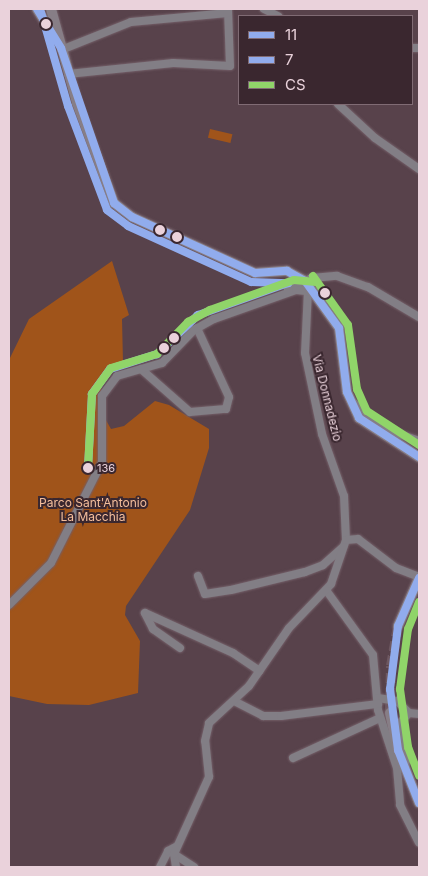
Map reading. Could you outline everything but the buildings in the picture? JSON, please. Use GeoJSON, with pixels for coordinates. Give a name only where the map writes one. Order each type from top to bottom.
{"type":"FeatureCollection","features":[{"type":"Feature","properties":{"kind":"main road"},"geometry":{"type":"LineString","coordinates":[[32,9],[46,25]]}},
{"type":"Feature","properties":{"kind":"main road"},"geometry":{"type":"LineString","coordinates":[[37,9],[61,49]]}},
{"type":"Feature","properties":{"kind":"main road"},"geometry":{"type":"LineString","coordinates":[[51,9],[68,74],[107,189],[122,210],[255,273],[292,273],[339,328],[349,398],[368,427],[419,457]]}},
{"type":"Feature","properties":{"kind":"main road"},"geometry":{"type":"LineString","coordinates":[[398,626],[419,580]]}},
{"type":"Feature","properties":{"kind":"main road"},"geometry":{"type":"LineString","coordinates":[[390,713],[404,769],[419,803]]}},
{"type":"Feature","properties":{"kind":"street"},"geometry":{"type":"LineString","coordinates":[[264,9],[276,15]]}},
{"type":"Feature","properties":{"kind":"street"},"geometry":{"type":"LineString","coordinates":[[61,49],[131,22],[228,11],[230,66]]}},
{"type":"Feature","properties":{"kind":"street"},"geometry":{"type":"LineString","coordinates":[[68,74],[173,63],[230,66],[238,69]]}},
{"type":"Feature","properties":{"kind":"street"},"geometry":{"type":"LineString","coordinates":[[339,105],[375,138],[419,169]]}},
{"type":"Feature","properties":{"kind":"street"},"geometry":{"type":"LineString","coordinates":[[9,605],[51,563],[102,462],[104,390],[118,376],[169,359],[197,328],[285,293],[304,288],[323,276],[343,278],[419,317]]}},
{"type":"Feature","properties":{"kind":"street","name":"Via Donnadezio"},"geometry":{"type":"LineString","coordinates":[[160,867],[168,851],[176,850],[209,777],[206,729],[216,712],[234,701],[260,671],[289,628],[326,590],[338,572],[344,543],[344,496],[322,434],[304,353],[304,288]]}},
{"type":"Feature","properties":{"kind":"street"},"geometry":{"type":"LineString","coordinates":[[141,369],[190,412],[226,409],[229,397],[197,328]]}},
{"type":"Feature","properties":{"kind":"street"},"geometry":{"type":"LineString","coordinates":[[349,398],[376,426],[419,441]]}},
{"type":"Feature","properties":{"kind":"street"},"geometry":{"type":"LineString","coordinates":[[198,576],[205,594],[231,590],[306,572],[322,565],[344,543],[358,539],[396,568],[419,580]]}},
{"type":"Feature","properties":{"kind":"street"},"geometry":{"type":"LineString","coordinates":[[326,590],[369,644],[376,664],[380,718],[397,768],[400,805],[419,843]]}},
{"type":"Feature","properties":{"kind":"street"},"geometry":{"type":"LineString","coordinates":[[180,648],[153,629],[145,613],[233,653],[260,671]]}},
{"type":"Feature","properties":{"kind":"street"},"geometry":{"type":"LineString","coordinates":[[234,701],[263,716],[281,716],[378,701],[397,701],[409,712],[419,714]]}},
{"type":"Feature","properties":{"kind":"street"},"geometry":{"type":"LineString","coordinates":[[404,769],[407,756],[398,729],[409,712]]}},
{"type":"Feature","properties":{"kind":"street"},"geometry":{"type":"LineString","coordinates":[[293,758],[380,718]]}},
{"type":"Feature","properties":{"kind":"street"},"geometry":{"type":"LineString","coordinates":[[176,850],[176,867]]}},
{"type":"Feature","properties":{"kind":"street"},"geometry":{"type":"LineString","coordinates":[[176,850],[194,867]]}},
{"type":"Feature","properties":{"kind":"green space"},"geometry":{"type":"Polygon","coordinates":[[[210,129],[232,134],[230,143],[208,138],[210,129]]]}},
{"type":"Feature","properties":{"kind":"green space","name":"Parco Sant'Antonio La Macchia"},"geometry":{"type":"Polygon","coordinates":[[[112,261],[129,315],[122,319],[123,362],[103,381],[98,406],[111,429],[124,426],[155,401],[169,405],[209,429],[209,448],[190,510],[126,606],[125,615],[140,641],[138,693],[89,705],[47,704],[9,696],[9,360],[29,319],[112,261]]]}},
{"type":"Feature","properties":{"kind":"tunnel"},"geometry":{"type":"LineString","coordinates":[[390,713],[391,666],[398,626]]}},
{"type":"Feature","properties":{"kind":"transit line","name":"11"},"geometry":{"type":"LineString","coordinates":[[37,9],[61,48],[114,203],[132,217],[255,273],[287,271],[305,281],[339,328],[347,392],[359,418],[419,457]]}},
{"type":"Feature","properties":{"kind":"transit line","name":"7"},"geometry":{"type":"LineString","coordinates":[[41,12],[68,106],[107,210],[128,226],[251,282],[288,283],[198,315],[157,354],[110,369],[92,394],[88,468]]}},
{"type":"Feature","properties":{"kind":"transit line","name":"CS"},"geometry":{"type":"LineString","coordinates":[[313,276],[348,325],[357,389],[367,411],[419,445]]}},
{"type":"Feature","properties":{"kind":"transit line","name":"CS"},"geometry":{"type":"LineString","coordinates":[[88,468],[92,394],[111,368],[157,354],[188,322],[210,310],[294,280],[316,282]]}},
{"type":"Feature","properties":{"kind":"transit line","name":"11"},"geometry":{"type":"LineString","coordinates":[[419,578],[398,626],[390,689],[398,750],[419,803]]}},
{"type":"Feature","properties":{"kind":"transit line","name":"CS"},"geometry":{"type":"LineString","coordinates":[[419,602],[408,629],[400,689],[408,747],[419,776]]}},
{"type":"Feature","properties":{"kind":"place","name":"136"},"geometry":{"type":"Point","coordinates":[88,468]}}]}
